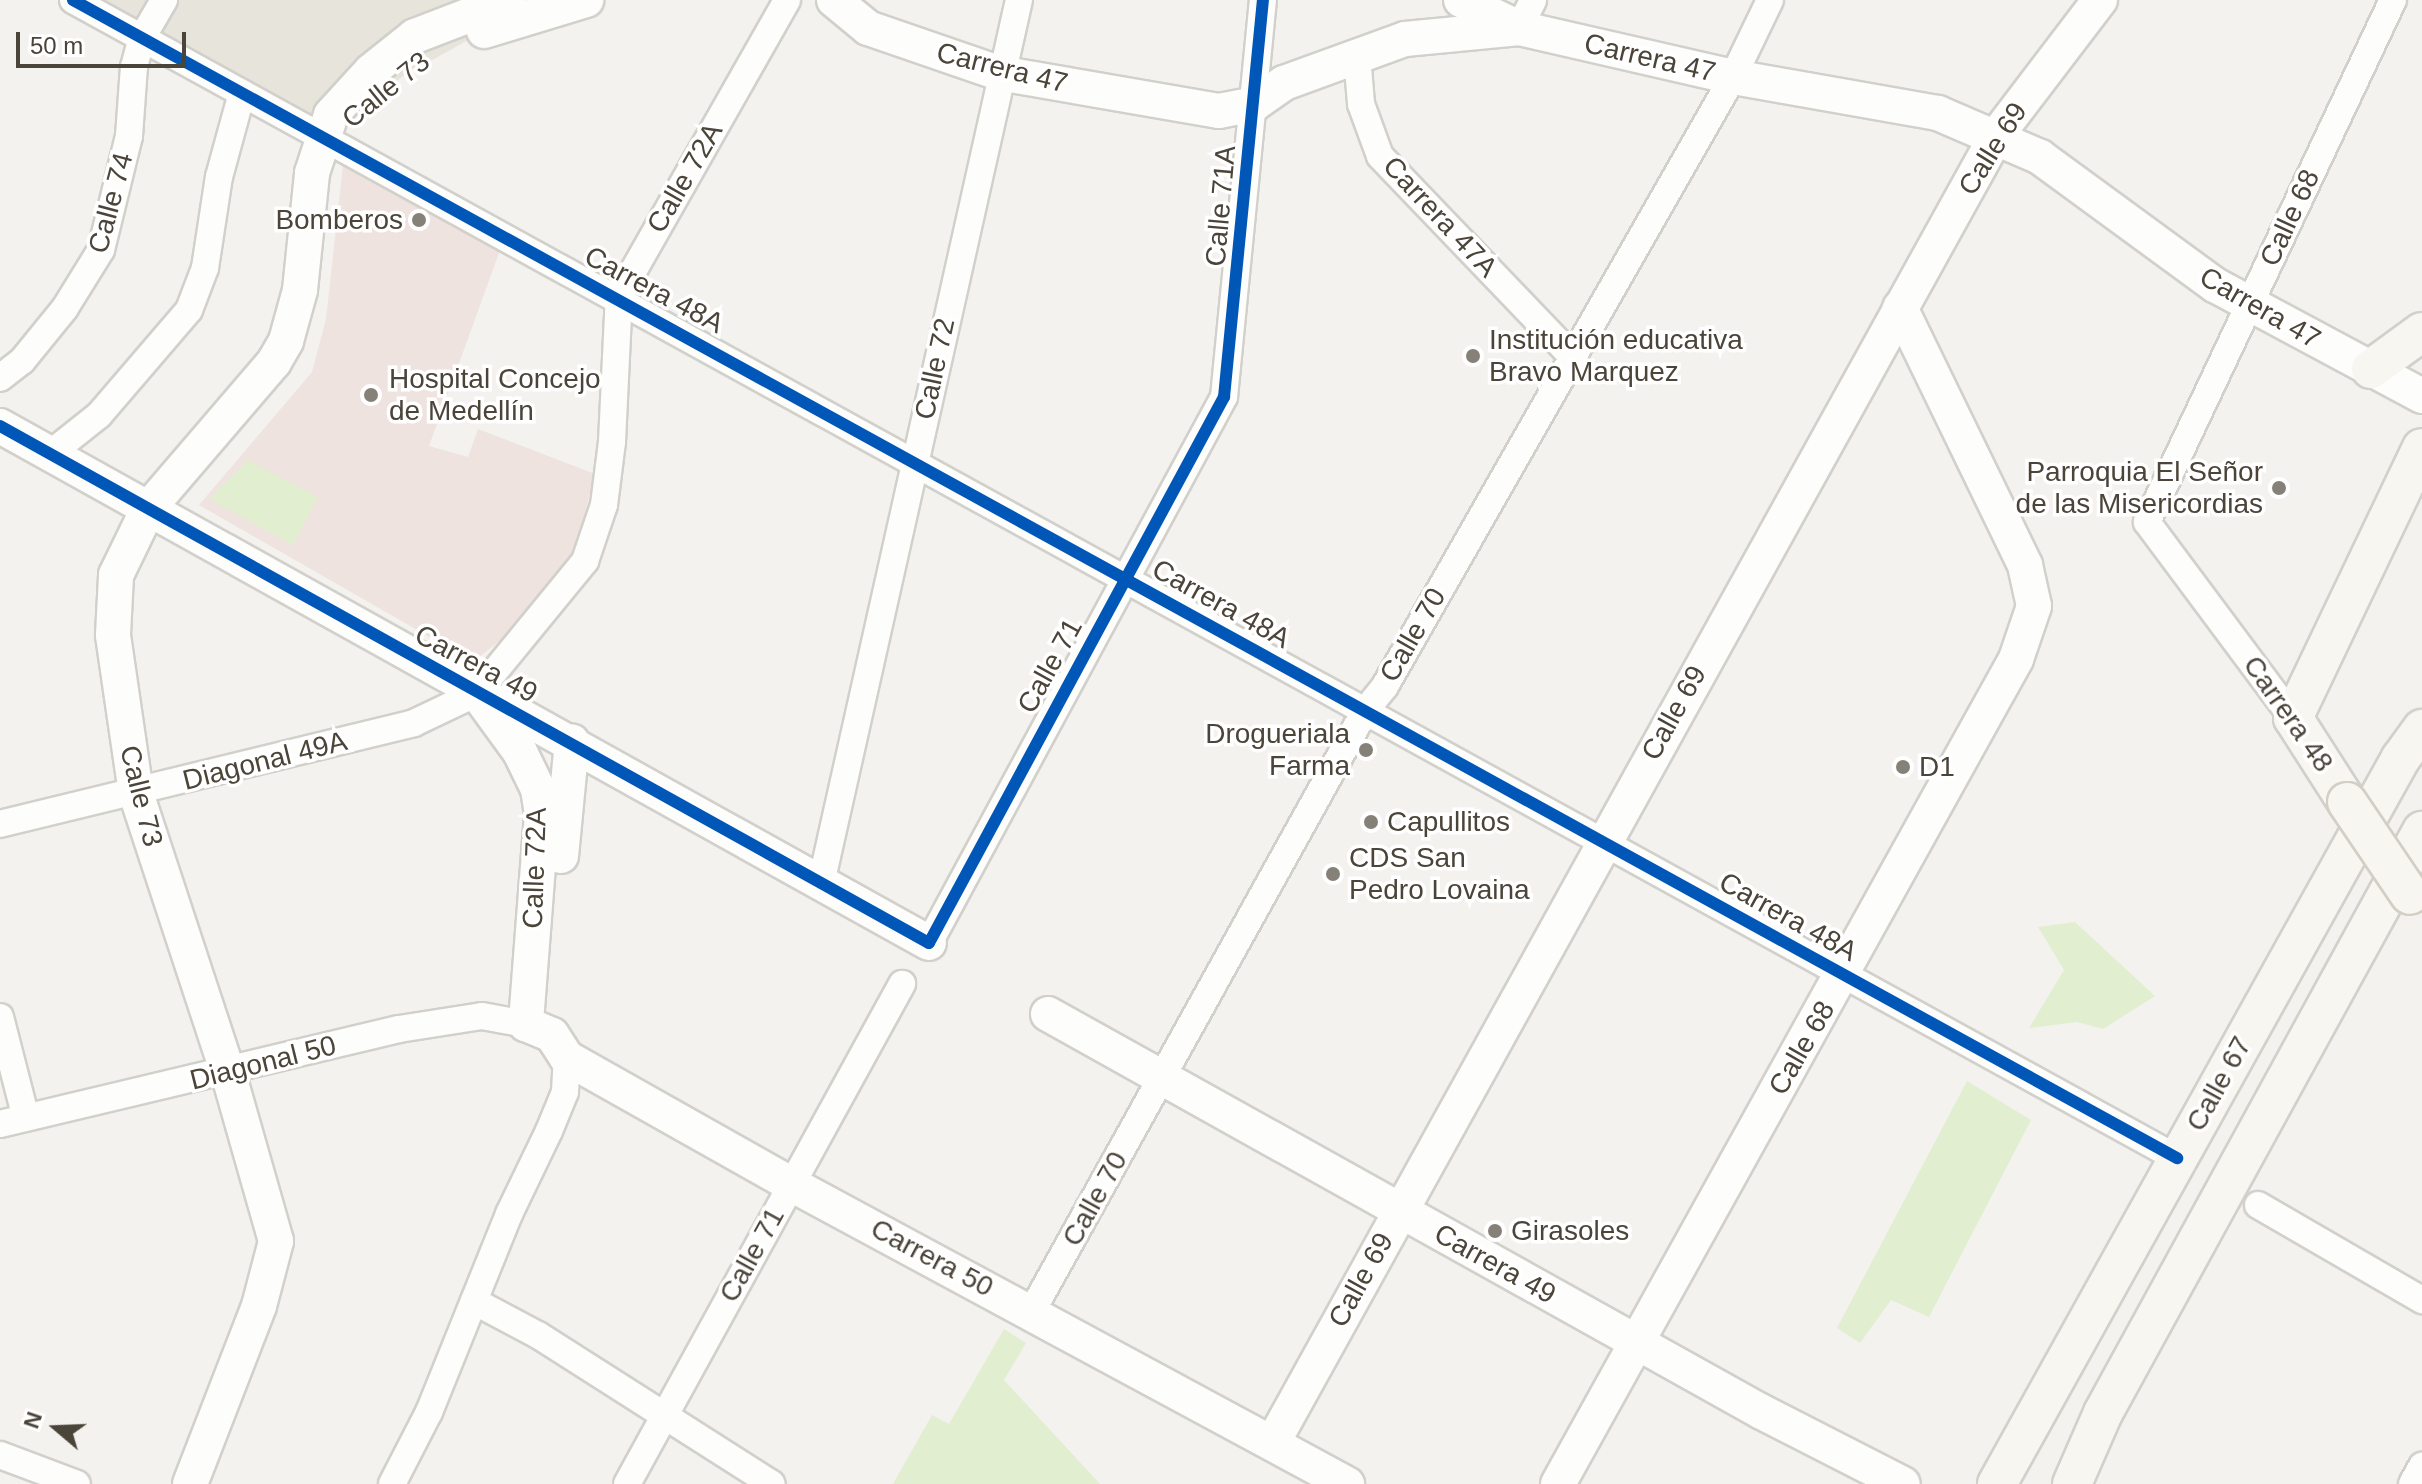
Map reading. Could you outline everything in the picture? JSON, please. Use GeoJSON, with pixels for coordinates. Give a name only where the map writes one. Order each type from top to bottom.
{"type":"FeatureCollection","features":[{"type":"Feature","properties":{"kind":"main road"},"geometry":{"type":"LineString","coordinates":[[2371,369],[2422,332]]}},
{"type":"Feature","properties":{"kind":"main road"},"geometry":{"type":"LineString","coordinates":[[2293,718],[2422,448]]}},
{"type":"Feature","properties":{"kind":"main road","name":"Carrera 48"},"geometry":{"type":"LineString","coordinates":[[2293,718],[2416,903]]}},
{"type":"Feature","properties":{"kind":"main road","name":"Calle 67"},"geometry":{"type":"LineString","coordinates":[[1997,1484],[2177,1158],[2422,729]]}},
{"type":"Feature","properties":{"kind":"main road","name":"Calle 67"},"geometry":{"type":"LineString","coordinates":[[2072,1484],[2103,1413],[2422,831]]}},
{"type":"Feature","properties":{"kind":"street","name":"Carrera 48A"},"geometry":{"type":"LineString","coordinates":[[73,0],[619,296],[915,463],[2177,1158]]}},
{"type":"Feature","properties":{"kind":"street","name":"Calle 74"},"geometry":{"type":"LineString","coordinates":[[0,378],[22,361],[65,308],[101,250],[129,136],[134,67],[142,38],[164,0]]}},
{"type":"Feature","properties":{"kind":"street","name":"Calle 73"},"geometry":{"type":"LineString","coordinates":[[190,1484],[259,1306],[276,1241],[228,1073],[136,793],[113,635],[116,575],[148,509],[274,362],[286,341],[300,290],[312,173],[331,115],[371,71],[415,36],[509,0]]}},
{"type":"Feature","properties":{"kind":"street","name":"Calle 73"},"geometry":{"type":"LineString","coordinates":[[323,138],[344,126],[424,53],[520,16],[586,0]]}},
{"type":"Feature","properties":{"kind":"street","name":"Calle 72A"},"geometry":{"type":"LineString","coordinates":[[548,1039],[542,814],[538,789],[520,752],[477,693],[575,577],[592,543],[612,442],[619,296],[787,0]]}},
{"type":"Feature","properties":{"kind":"street","name":"Carrera 47"},"geometry":{"type":"LineString","coordinates":[[834,0],[868,28],[999,73],[1219,111],[1254,104],[1284,83],[1405,39],[1526,14],[1733,77],[1938,113],[1997,135],[2040,157],[2195,272],[2422,396]]}},
{"type":"Feature","properties":{"kind":"street","name":"Calle 72"},"geometry":{"type":"LineString","coordinates":[[822,879],[999,73],[1019,0]]}},
{"type":"Feature","properties":{"kind":"street","name":"Calle 71A"},"geometry":{"type":"LineString","coordinates":[[1218,414],[1233,347],[1263,0]]}},
{"type":"Feature","properties":{"kind":"street"},"geometry":{"type":"LineString","coordinates":[[1461,0],[1526,14]]}},
{"type":"Feature","properties":{"kind":"street","name":"Calle 70"},"geometry":{"type":"LineString","coordinates":[[1032,1311],[1365,711],[1385,686],[1571,355],[1733,77],[1770,0]]}},
{"type":"Feature","properties":{"kind":"street","name":"Calle 69"},"geometry":{"type":"LineString","coordinates":[[1273,1442],[1997,135],[2100,0]]}},
{"type":"Feature","properties":{"kind":"street","name":"Calle 68"},"geometry":{"type":"LineString","coordinates":[[2147,522],[2393,0]]}},
{"type":"Feature","properties":{"kind":"street","name":"Carrera 47A"},"geometry":{"type":"LineString","coordinates":[[1357,55],[1361,104],[1380,156],[1571,355]]}},
{"type":"Feature","properties":{"kind":"street"},"geometry":{"type":"LineString","coordinates":[[50,454],[99,415],[189,310],[205,268],[219,177],[242,93]]}},
{"type":"Feature","properties":{"kind":"street","name":"Calle 68"},"geometry":{"type":"LineString","coordinates":[[1558,1484],[1844,975],[2016,659],[2034,606],[2025,565],[1900,308]]}},
{"type":"Feature","properties":{"kind":"street","name":"Calle 71"},"geometry":{"type":"LineString","coordinates":[[929,943],[1218,414]]}},
{"type":"Feature","properties":{"kind":"street","name":"Carrera 49"},"geometry":{"type":"LineString","coordinates":[[0,426],[477,693],[822,879],[929,943]]}},
{"type":"Feature","properties":{"kind":"street","name":"Carrera 48"},"geometry":{"type":"LineString","coordinates":[[2147,522],[2293,718]]}},
{"type":"Feature","properties":{"kind":"street","name":"Diagonal 49A"},"geometry":{"type":"LineString","coordinates":[[0,824],[414,723],[477,693]]}},
{"type":"Feature","properties":{"kind":"street","name":"Calle 72A"},"geometry":{"type":"LineString","coordinates":[[392,1484],[429,1412],[565,1092],[548,1039],[547,1005],[572,742]]}},
{"type":"Feature","properties":{"kind":"street","name":"Calle 71"},"geometry":{"type":"LineString","coordinates":[[627,1484],[902,984]]}},
{"type":"Feature","properties":{"kind":"street","name":"Carrera 49"},"geometry":{"type":"LineString","coordinates":[[1048,1014],[1637,1342],[1903,1484]]}},
{"type":"Feature","properties":{"kind":"street"},"geometry":{"type":"LineString","coordinates":[[0,1017],[26,1118]]}},
{"type":"Feature","properties":{"kind":"street","name":"Diagonal 50"},"geometry":{"type":"LineString","coordinates":[[0,1124],[228,1073],[399,1029],[468,1018],[548,1039]]}},
{"type":"Feature","properties":{"kind":"street","name":"Carrera 50"},"geometry":{"type":"LineString","coordinates":[[548,1039],[791,1184],[1032,1311],[1347,1484]]}},
{"type":"Feature","properties":{"kind":"street"},"geometry":{"type":"LineString","coordinates":[[2258,1205],[2422,1300]]}},
{"type":"Feature","properties":{"kind":"street"},"geometry":{"type":"LineString","coordinates":[[474,1301],[538,1335],[663,1418],[772,1484]]}},
{"type":"Feature","properties":{"kind":"street"},"geometry":{"type":"LineString","coordinates":[[0,1455],[77,1484]]}},
{"type":"Feature","properties":{"kind":"street"},"geometry":{"type":"LineString","coordinates":[[2412,1484],[2422,1466]]}},
{"type":"Feature","properties":{"kind":"shaded area"},"geometry":{"type":"Polygon","coordinates":[[[73,0],[560,0],[486,30],[402,77],[323,138],[73,0]]]}},
{"type":"Feature","properties":{"kind":"shaded area","name":"Hospital Concejo de Medellín"},"geometry":{"type":"Polygon","coordinates":[[[344,156],[503,242],[429,446],[468,457],[478,429],[595,474],[575,552],[528,618],[473,662],[199,505],[312,372],[326,319],[344,156]]]}},
{"type":"Feature","properties":{"kind":"green space"},"geometry":{"type":"Polygon","coordinates":[[[248,460],[318,497],[293,545],[209,499],[248,460]]]}},
{"type":"Feature","properties":{"kind":"green space"},"geometry":{"type":"Polygon","coordinates":[[[2075,922],[2155,996],[2103,1029],[2077,1022],[2029,1028],[2064,970],[2038,927],[2075,922]]]}},
{"type":"Feature","properties":{"kind":"green space"},"geometry":{"type":"Polygon","coordinates":[[[1967,1081],[2031,1120],[1929,1317],[1891,1300],[1860,1343],[1837,1328],[1967,1081]]]}},
{"type":"Feature","properties":{"kind":"green space"},"geometry":{"type":"Polygon","coordinates":[[[1004,1329],[1026,1343],[1004,1380],[1100,1484],[893,1484],[932,1415],[949,1424],[1004,1329]]]}},
{"type":"Feature","properties":{"kind":"cycle path"},"geometry":{"type":"LineString","coordinates":[[73,0],[2177,1158]]}},
{"type":"Feature","properties":{"kind":"cycle path"},"geometry":{"type":"LineString","coordinates":[[0,426],[929,943],[1224,397],[1263,0]]}},
{"type":"Feature","properties":{"kind":"place","name":"Bomberos"},"geometry":{"type":"Point","coordinates":[419,220]}},
{"type":"Feature","properties":{"kind":"place","name":"Institución educativa Bravo Marquez"},"geometry":{"type":"Point","coordinates":[1473,356]}},
{"type":"Feature","properties":{"kind":"place","name":"Hospital Concejo de Medellín"},"geometry":{"type":"Point","coordinates":[371,395]}},
{"type":"Feature","properties":{"kind":"place","name":"Parroquia El Señor de las Misericordias"},"geometry":{"type":"Point","coordinates":[2279,488]}},
{"type":"Feature","properties":{"kind":"place","name":"Drogueriala Farma"},"geometry":{"type":"Point","coordinates":[1366,750]}},
{"type":"Feature","properties":{"kind":"place","name":"D1"},"geometry":{"type":"Point","coordinates":[1903,767]}},
{"type":"Feature","properties":{"kind":"place","name":"Capullitos"},"geometry":{"type":"Point","coordinates":[1371,822]}},
{"type":"Feature","properties":{"kind":"place","name":"CDS San Pedro Lovaina"},"geometry":{"type":"Point","coordinates":[1333,874]}},
{"type":"Feature","properties":{"kind":"place","name":"Girasoles"},"geometry":{"type":"Point","coordinates":[1495,1231]}}]}
